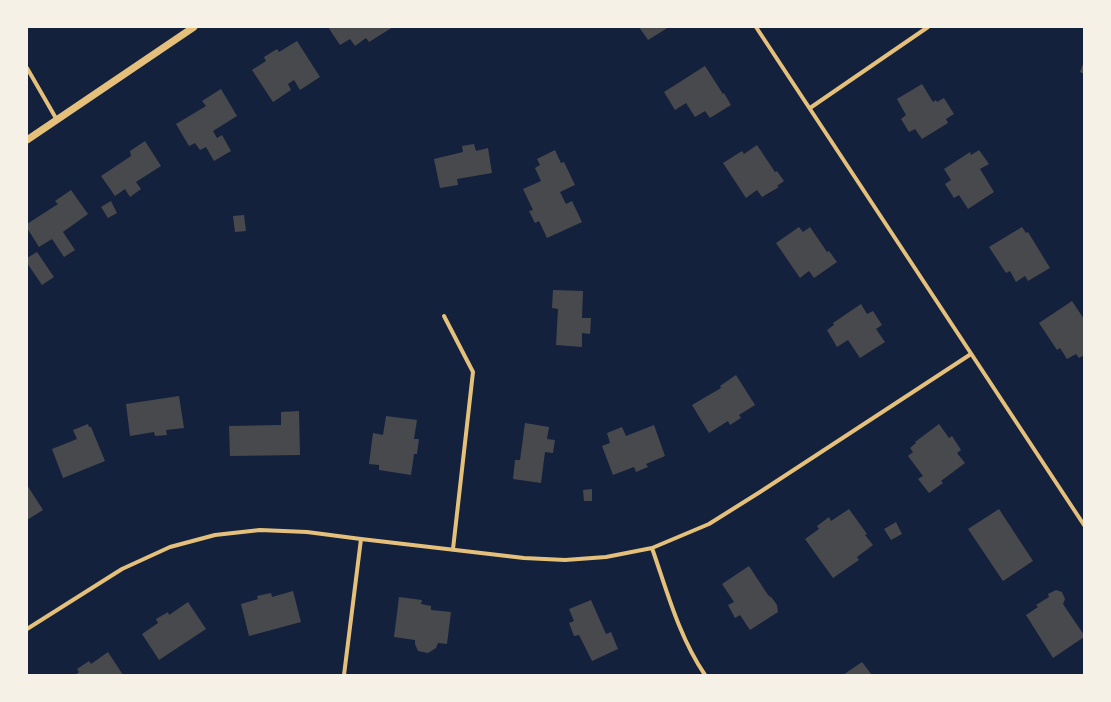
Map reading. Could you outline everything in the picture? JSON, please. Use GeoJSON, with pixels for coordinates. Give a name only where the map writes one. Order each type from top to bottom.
{"type":"FeatureCollection","features":[{"type":"Feature","properties":{"kind":"street"},"geometry":{"type":"LineString","coordinates":[[27,140],[194,27]]}},
{"type":"Feature","properties":{"kind":"street"},"geometry":{"type":"LineString","coordinates":[[756,27],[1084,525]]}},
{"type":"Feature","properties":{"kind":"street"},"geometry":{"type":"LineString","coordinates":[[810,108],[928,27]]}},
{"type":"Feature","properties":{"kind":"street"},"geometry":{"type":"LineString","coordinates":[[27,68],[57,120]]}},
{"type":"Feature","properties":{"kind":"street"},"geometry":{"type":"LineString","coordinates":[[444,316],[473,372],[453,549]]}},
{"type":"Feature","properties":{"kind":"street"},"geometry":{"type":"LineString","coordinates":[[27,630],[122,569],[170,547],[215,535],[260,530],[307,532],[524,558],[565,560],[606,557],[652,548],[709,524],[971,354]]}},
{"type":"Feature","properties":{"kind":"street"},"geometry":{"type":"LineString","coordinates":[[344,675],[361,539]]}},
{"type":"Feature","properties":{"kind":"street"},"geometry":{"type":"LineString","coordinates":[[652,548],[676,618],[694,658],[706,675]]}},
{"type":"Feature","properties":{"kind":"building"},"geometry":{"type":"Polygon","coordinates":[[[328,27],[393,27],[369,42],[366,38],[355,46],[350,39],[340,45],[328,27]]]}},
{"type":"Feature","properties":{"kind":"building"},"geometry":{"type":"Polygon","coordinates":[[[639,27],[669,27],[648,40],[639,27]]]}},
{"type":"Feature","properties":{"kind":"building"},"geometry":{"type":"Polygon","coordinates":[[[297,41],[320,77],[300,90],[294,80],[288,84],[291,90],[273,102],[252,70],[266,61],[264,57],[277,49],[279,52],[297,41]]]}},
{"type":"Feature","properties":{"kind":"building"},"geometry":{"type":"Polygon","coordinates":[[[1084,61],[1084,74],[1080,72],[1084,61]]]}},
{"type":"Feature","properties":{"kind":"building"},"geometry":{"type":"Polygon","coordinates":[[[705,66],[731,105],[710,118],[705,111],[695,117],[686,103],[675,110],[664,92],[705,66]]]}},
{"type":"Feature","properties":{"kind":"building"},"geometry":{"type":"Polygon","coordinates":[[[922,84],[933,102],[936,100],[937,102],[944,98],[954,114],[946,119],[948,123],[922,139],[915,129],[909,132],[901,119],[906,115],[897,99],[922,84]]]}},
{"type":"Feature","properties":{"kind":"building"},"geometry":{"type":"Polygon","coordinates":[[[221,89],[237,116],[213,131],[217,138],[222,135],[231,151],[214,161],[206,147],[200,150],[195,143],[189,146],[176,124],[206,106],[202,101],[221,89]]]}},
{"type":"Feature","properties":{"kind":"building"},"geometry":{"type":"Polygon","coordinates":[[[145,141],[161,166],[136,182],[141,189],[130,197],[125,189],[115,196],[101,176],[131,156],[130,151],[145,141]]]}},
{"type":"Feature","properties":{"kind":"building"},"geometry":{"type":"Polygon","coordinates":[[[474,144],[476,151],[488,148],[492,173],[457,179],[458,185],[440,188],[434,159],[463,152],[462,146],[474,144]]]}},
{"type":"Feature","properties":{"kind":"building"},"geometry":{"type":"Polygon","coordinates":[[[757,145],[775,172],[777,171],[784,181],[777,186],[779,187],[762,197],[757,190],[746,198],[723,163],[742,151],[744,154],[757,145]]]}},
{"type":"Feature","properties":{"kind":"building"},"geometry":{"type":"Polygon","coordinates":[[[555,150],[561,163],[564,162],[575,185],[560,192],[566,204],[572,201],[582,222],[547,238],[539,221],[535,223],[529,211],[533,210],[523,189],[541,181],[535,168],[540,165],[537,159],[555,150]]]}},
{"type":"Feature","properties":{"kind":"building"},"geometry":{"type":"Polygon","coordinates":[[[979,150],[989,164],[980,169],[994,192],[968,209],[959,195],[954,198],[945,184],[951,180],[944,169],[970,152],[971,155],[979,150]]]}},
{"type":"Feature","properties":{"kind":"building"},"geometry":{"type":"Polygon","coordinates":[[[71,190],[88,214],[63,232],[75,250],[64,257],[52,239],[39,247],[27,228],[27,224],[58,204],[55,201],[71,190]]]}},
{"type":"Feature","properties":{"kind":"building"},"geometry":{"type":"Polygon","coordinates":[[[111,201],[117,213],[108,218],[101,207],[111,201]]]}},
{"type":"Feature","properties":{"kind":"building"},"geometry":{"type":"Polygon","coordinates":[[[244,215],[246,231],[235,232],[233,216],[244,215]]]}},
{"type":"Feature","properties":{"kind":"building"},"geometry":{"type":"Polygon","coordinates":[[[799,227],[803,232],[810,227],[827,252],[829,251],[837,262],[814,278],[809,271],[800,278],[776,243],[799,227]]]}},
{"type":"Feature","properties":{"kind":"building"},"geometry":{"type":"Polygon","coordinates":[[[1022,227],[1026,233],[1028,232],[1050,268],[1028,281],[1025,276],[1016,282],[1010,271],[1006,273],[989,247],[1022,227]]]}},
{"type":"Feature","properties":{"kind":"building"},"geometry":{"type":"Polygon","coordinates":[[[37,252],[54,277],[42,285],[27,263],[27,258],[37,252]]]}},
{"type":"Feature","properties":{"kind":"building"},"geometry":{"type":"Polygon","coordinates":[[[553,290],[583,291],[582,318],[591,318],[590,334],[582,333],[582,347],[556,345],[558,309],[552,308],[553,290]]]}},
{"type":"Feature","properties":{"kind":"building"},"geometry":{"type":"Polygon","coordinates":[[[1072,301],[1084,319],[1084,355],[1079,358],[1076,354],[1067,359],[1060,348],[1057,350],[1039,323],[1072,301]]]}},
{"type":"Feature","properties":{"kind":"building"},"geometry":{"type":"Polygon","coordinates":[[[861,304],[867,314],[873,311],[882,325],[876,329],[885,342],[860,358],[848,340],[837,347],[827,330],[834,325],[833,323],[861,304]]]}},
{"type":"Feature","properties":{"kind":"building"},"geometry":{"type":"Polygon","coordinates":[[[736,375],[755,405],[739,415],[741,418],[730,425],[728,421],[709,433],[692,405],[721,388],[720,386],[736,375]]]}},
{"type":"Feature","properties":{"kind":"building"},"geometry":{"type":"Polygon","coordinates":[[[179,396],[184,428],[166,430],[167,435],[155,436],[154,432],[130,436],[126,404],[179,396]]]}},
{"type":"Feature","properties":{"kind":"building"},"geometry":{"type":"Polygon","coordinates":[[[299,411],[300,455],[230,456],[229,426],[281,425],[281,412],[299,411]]]}},
{"type":"Feature","properties":{"kind":"building"},"geometry":{"type":"Polygon","coordinates":[[[386,416],[417,420],[414,439],[419,439],[417,454],[414,454],[411,475],[379,470],[379,465],[369,464],[373,433],[383,435],[386,416]]]}},
{"type":"Feature","properties":{"kind":"building"},"geometry":{"type":"Polygon","coordinates":[[[525,423],[549,427],[547,439],[555,440],[553,453],[545,452],[541,483],[513,479],[515,460],[520,460],[525,423]]]}},
{"type":"Feature","properties":{"kind":"building"},"geometry":{"type":"Polygon","coordinates":[[[88,424],[89,427],[91,427],[105,461],[63,478],[52,449],[77,439],[73,430],[88,424]]]}},
{"type":"Feature","properties":{"kind":"building"},"geometry":{"type":"Polygon","coordinates":[[[939,424],[949,438],[952,436],[961,450],[957,453],[965,463],[941,481],[943,483],[929,493],[918,479],[923,476],[908,456],[913,452],[910,448],[916,443],[915,442],[939,424]]]}},
{"type":"Feature","properties":{"kind":"building"},"geometry":{"type":"Polygon","coordinates":[[[654,425],[665,456],[646,464],[648,467],[636,472],[634,467],[613,475],[602,446],[610,443],[607,433],[622,427],[626,436],[654,425]]]}},
{"type":"Feature","properties":{"kind":"building"},"geometry":{"type":"Polygon","coordinates":[[[27,485],[43,510],[27,520],[27,485]]]}},
{"type":"Feature","properties":{"kind":"building"},"geometry":{"type":"Polygon","coordinates":[[[592,489],[592,501],[584,501],[583,490],[592,489]]]}},
{"type":"Feature","properties":{"kind":"building"},"geometry":{"type":"Polygon","coordinates":[[[849,509],[873,545],[857,557],[859,560],[833,578],[805,539],[819,529],[817,526],[829,517],[831,521],[849,509]]]}},
{"type":"Feature","properties":{"kind":"building"},"geometry":{"type":"Polygon","coordinates":[[[999,509],[1033,561],[1003,581],[968,529],[999,509]]]}},
{"type":"Feature","properties":{"kind":"building"},"geometry":{"type":"Polygon","coordinates":[[[896,522],[902,534],[891,540],[884,529],[896,522]]]}},
{"type":"Feature","properties":{"kind":"building"},"geometry":{"type":"Polygon","coordinates":[[[749,566],[768,595],[777,605],[778,612],[750,630],[740,615],[735,618],[728,605],[734,602],[722,584],[749,566]]]}},
{"type":"Feature","properties":{"kind":"building"},"geometry":{"type":"Polygon","coordinates":[[[1056,590],[1062,592],[1065,599],[1063,604],[1084,637],[1053,658],[1026,615],[1038,607],[1036,605],[1049,597],[1048,594],[1056,590]]]}},
{"type":"Feature","properties":{"kind":"building"},"geometry":{"type":"Polygon","coordinates":[[[293,591],[301,622],[249,636],[241,604],[258,599],[257,596],[271,593],[272,597],[293,591]]]}},
{"type":"Feature","properties":{"kind":"building"},"geometry":{"type":"Polygon","coordinates":[[[399,597],[422,600],[421,604],[431,606],[431,610],[451,612],[447,644],[438,643],[436,648],[428,653],[418,651],[415,640],[394,637],[399,597]]]}},
{"type":"Feature","properties":{"kind":"building"},"geometry":{"type":"Polygon","coordinates":[[[591,600],[606,634],[611,632],[618,649],[592,661],[579,635],[574,636],[569,623],[574,621],[569,609],[591,600]]]}},
{"type":"Feature","properties":{"kind":"building"},"geometry":{"type":"Polygon","coordinates":[[[188,602],[206,629],[159,660],[142,634],[158,623],[156,619],[168,612],[169,615],[188,602]]]}},
{"type":"Feature","properties":{"kind":"building"},"geometry":{"type":"Polygon","coordinates":[[[108,652],[123,675],[75,675],[79,672],[77,669],[89,661],[91,664],[108,652]]]}},
{"type":"Feature","properties":{"kind":"building"},"geometry":{"type":"Polygon","coordinates":[[[862,662],[872,675],[843,675],[862,662]]]}}]}
